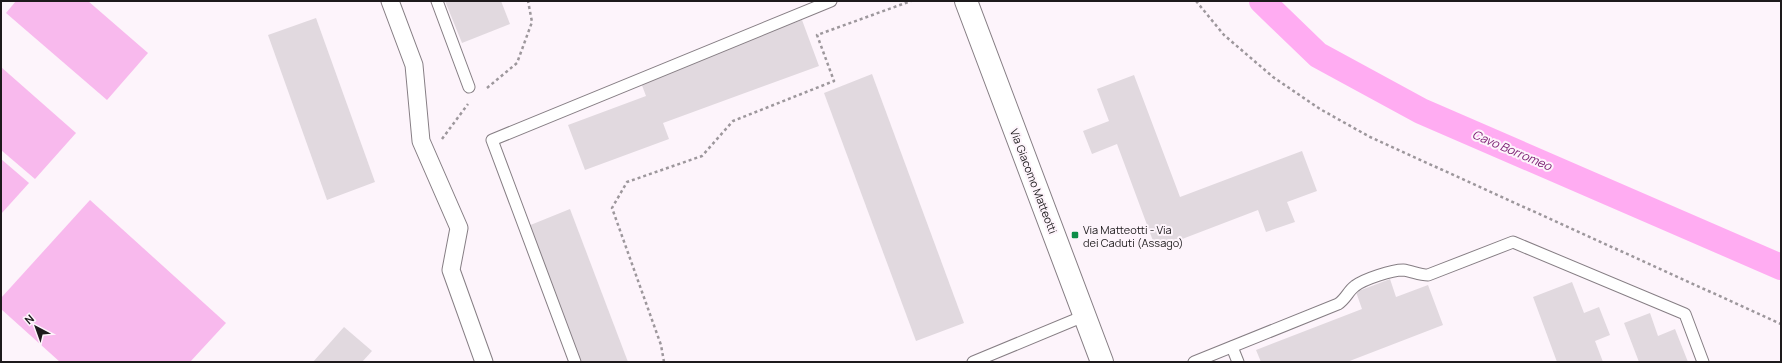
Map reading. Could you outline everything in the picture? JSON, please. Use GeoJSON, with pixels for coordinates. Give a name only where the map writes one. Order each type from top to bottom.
{"type":"FeatureCollection","features":[{"type":"Feature","properties":{"kind":"street"},"geometry":{"type":"LineString","coordinates":[[390,1],[414,65],[421,141],[459,228],[451,270],[484,362]]}},
{"type":"Feature","properties":{"kind":"street","name":"Via Giacomo Matteotti"},"geometry":{"type":"LineString","coordinates":[[966,1],[1102,362]]}},
{"type":"Feature","properties":{"kind":"lane"},"geometry":{"type":"LineString","coordinates":[[437,1],[469,87]]}},
{"type":"Feature","properties":{"kind":"lane"},"geometry":{"type":"LineString","coordinates":[[575,362],[492,140],[831,1]]}},
{"type":"Feature","properties":{"kind":"lane"},"geometry":{"type":"LineString","coordinates":[[1194,362],[1338,304],[1345,300],[1353,288],[1360,282],[1396,270],[1405,270],[1421,275],[1428,275],[1514,242],[1685,314],[1703,362]]}},
{"type":"Feature","properties":{"kind":"lane"},"geometry":{"type":"LineString","coordinates":[[973,362],[1084,316]]}},
{"type":"Feature","properties":{"kind":"lane"},"geometry":{"type":"LineString","coordinates":[[1232,347],[1238,362]]}},
{"type":"Feature","properties":{"kind":"path"},"geometry":{"type":"LineString","coordinates":[[664,362],[661,345],[612,208],[627,182],[702,156],[733,121],[834,81],[818,35],[911,1]]}},
{"type":"Feature","properties":{"kind":"path"},"geometry":{"type":"LineString","coordinates":[[1196,1],[1224,35],[1273,77],[1320,109],[1370,136],[1781,324]]}},
{"type":"Feature","properties":{"kind":"shaded area"},"geometry":{"type":"Polygon","coordinates":[[[16,1],[88,1],[148,53],[107,100],[6,13],[16,1]]]}},
{"type":"Feature","properties":{"kind":"shaded area"},"geometry":{"type":"Polygon","coordinates":[[[1,67],[76,133],[35,179],[1,150],[1,67]]]}},
{"type":"Feature","properties":{"kind":"shaded area"},"geometry":{"type":"Polygon","coordinates":[[[1,159],[29,183],[1,214],[1,159]]]}},
{"type":"Feature","properties":{"kind":"shaded area"},"geometry":{"type":"Polygon","coordinates":[[[90,200],[226,323],[190,362],[60,362],[1,309],[1,298],[90,200]]]}},
{"type":"Feature","properties":{"kind":"building"},"geometry":{"type":"Polygon","coordinates":[[[445,1],[501,1],[510,24],[462,43],[445,1]]]}},
{"type":"Feature","properties":{"kind":"building"},"geometry":{"type":"Polygon","coordinates":[[[316,18],[375,182],[327,200],[268,35],[316,18]]]}},
{"type":"Feature","properties":{"kind":"building"},"geometry":{"type":"Polygon","coordinates":[[[802,20],[819,66],[663,123],[669,139],[585,170],[568,125],[646,96],[640,80],[802,20]]]}},
{"type":"Feature","properties":{"kind":"building"},"geometry":{"type":"Polygon","coordinates":[[[872,74],[964,323],[916,341],[824,93],[872,74]]]}},
{"type":"Feature","properties":{"kind":"building"},"geometry":{"type":"Polygon","coordinates":[[[1134,75],[1180,197],[1302,151],[1317,191],[1287,202],[1295,222],[1266,232],[1258,210],[1156,249],[1117,144],[1092,154],[1083,131],[1109,121],[1097,89],[1134,75]]]}},
{"type":"Feature","properties":{"kind":"building"},"geometry":{"type":"Polygon","coordinates":[[[570,209],[628,362],[579,362],[528,226],[570,209]]]}},
{"type":"Feature","properties":{"kind":"building"},"geometry":{"type":"Polygon","coordinates":[[[1390,279],[1396,297],[1428,285],[1443,325],[1347,362],[1261,362],[1256,350],[1362,309],[1356,292],[1390,279]]]}},
{"type":"Feature","properties":{"kind":"building"},"geometry":{"type":"Polygon","coordinates":[[[1572,282],[1584,313],[1599,307],[1610,335],[1595,341],[1603,362],[1557,362],[1533,297],[1572,282]]]}},
{"type":"Feature","properties":{"kind":"building"},"geometry":{"type":"Polygon","coordinates":[[[1650,313],[1658,336],[1675,329],[1688,362],[1639,362],[1624,323],[1650,313]]]}},
{"type":"Feature","properties":{"kind":"building"},"geometry":{"type":"Polygon","coordinates":[[[344,327],[372,351],[362,362],[313,362],[344,327]]]}},
{"type":"Feature","properties":{"kind":"waterway","name":"Cavo Borromeo"},"geometry":{"type":"LineString","coordinates":[[1262,1],[1318,55],[1421,111],[1781,267]]}},
{"type":"Feature","properties":{"kind":"place","name":"Via Matteotti - Via dei Caduti (Assago)"},"geometry":{"type":"Point","coordinates":[1075,235]}}]}
